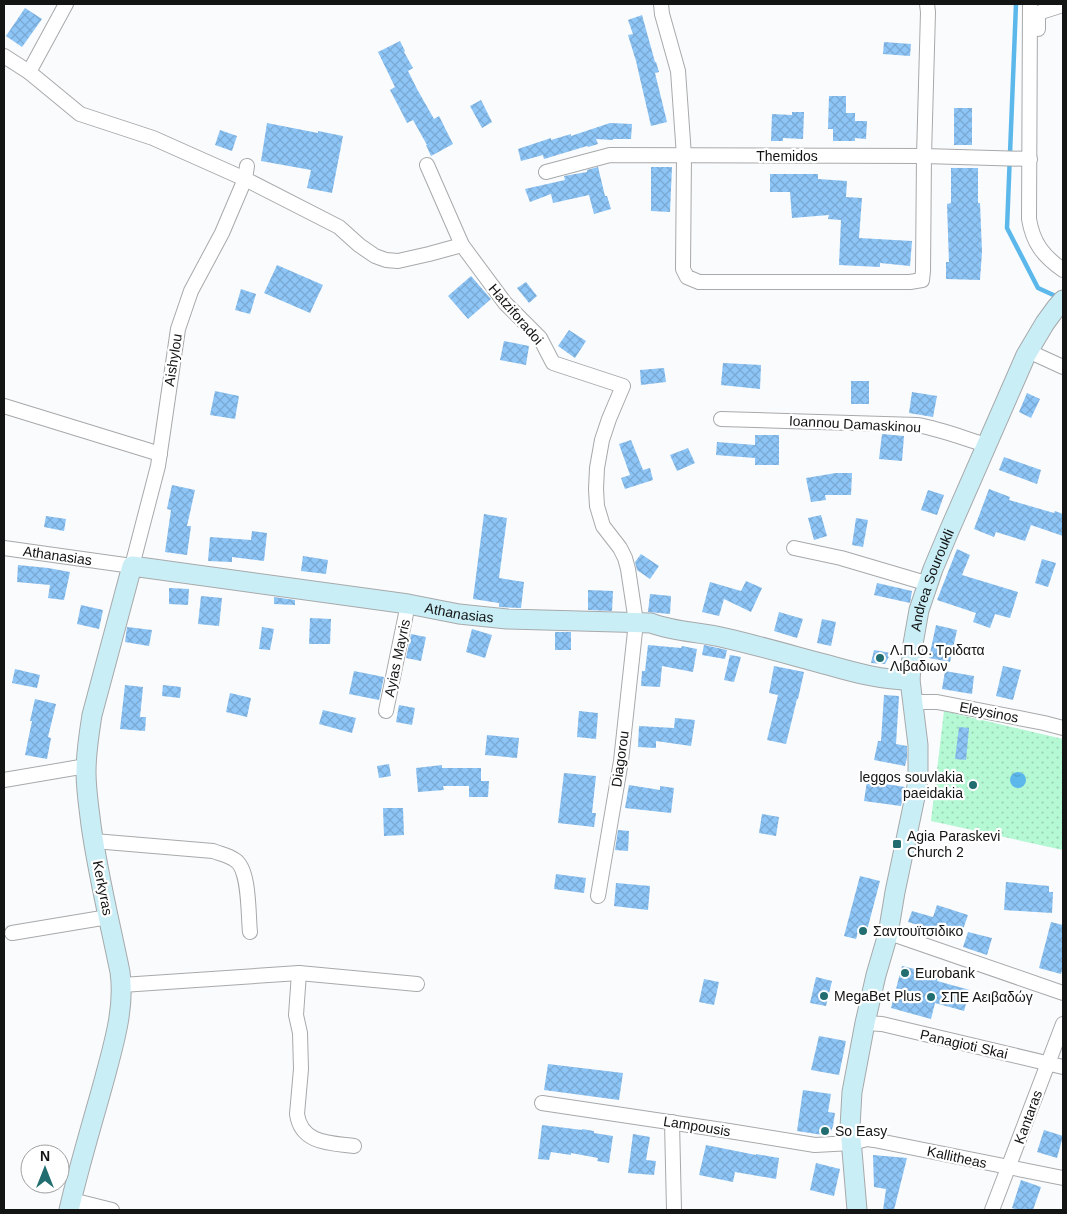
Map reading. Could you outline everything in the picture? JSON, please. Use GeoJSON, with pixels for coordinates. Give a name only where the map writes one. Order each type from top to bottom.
{"type":"FeatureCollection","features":[{"type":"Feature","properties":{"kind":"street"},"geometry":{"type":"LineString","coordinates":[[29,72],[66,4]]}},
{"type":"Feature","properties":{"kind":"street"},"geometry":{"type":"LineString","coordinates":[[661,4],[678,71],[684,156],[683,269],[688,278],[699,282],[762,283],[910,282],[922,280],[927,4]]}},
{"type":"Feature","properties":{"kind":"street"},"geometry":{"type":"LineString","coordinates":[[1030,4],[1025,158],[1029,219],[1031,230],[1042,251],[1063,270]]}},
{"type":"Feature","properties":{"kind":"street"},"geometry":{"type":"LineString","coordinates":[[1037,109],[1038,13],[1063,5]]}},
{"type":"Feature","properties":{"kind":"street"},"geometry":{"type":"LineString","coordinates":[[4,56],[29,72],[80,114],[246,172],[339,227],[375,256],[386,260],[398,261],[462,245]]}},
{"type":"Feature","properties":{"kind":"street","name":"Themidos"},"geometry":{"type":"LineString","coordinates":[[546,172],[610,155],[1025,158]]}},
{"type":"Feature","properties":{"kind":"street","name":"Hatziforadoi"},"geometry":{"type":"LineString","coordinates":[[427,165],[462,245],[505,303],[540,338],[553,363],[623,386],[602,440],[597,468],[596,489],[597,506],[603,526],[620,548],[625,558],[636,622]]}},
{"type":"Feature","properties":{"kind":"street","name":"Aishylou"},"geometry":{"type":"LineString","coordinates":[[132,566],[158,466],[178,329],[192,291],[222,233],[246,172]]}},
{"type":"Feature","properties":{"kind":"street","name":"Andrea Souroukli"},"geometry":{"type":"LineString","coordinates":[[857,1210],[850,1120],[852,1092],[864,1023],[888,934],[918,778],[918,745],[910,680],[913,644],[919,610],[933,569],[1028,351],[1040,330],[1059,304]]}},
{"type":"Feature","properties":{"kind":"street"},"geometry":{"type":"LineString","coordinates":[[1028,351],[1063,367]]}},
{"type":"Feature","properties":{"kind":"street"},"geometry":{"type":"LineString","coordinates":[[4,406],[160,454]]}},
{"type":"Feature","properties":{"kind":"street","name":"Ioannou Damaskinou"},"geometry":{"type":"LineString","coordinates":[[720,418],[917,425],[948,432],[986,445]]}},
{"type":"Feature","properties":{"kind":"street","name":"Athanasias"},"geometry":{"type":"LineString","coordinates":[[4,548],[408,604],[460,614],[507,619],[651,623],[664,628],[686,630],[726,638],[864,675],[893,680],[910,680]]}},
{"type":"Feature","properties":{"kind":"street"},"geometry":{"type":"LineString","coordinates":[[794,548],[841,558],[929,584]]}},
{"type":"Feature","properties":{"kind":"street","name":"Kerkyras"},"geometry":{"type":"LineString","coordinates":[[70,1205],[114,1044],[122,985],[94,841],[87,794],[86,766],[92,714],[132,566]]}},
{"type":"Feature","properties":{"kind":"street","name":"Ayias Mayris"},"geometry":{"type":"LineString","coordinates":[[386,711],[408,604]]}},
{"type":"Feature","properties":{"kind":"street","name":"Diagorou"},"geometry":{"type":"LineString","coordinates":[[598,896],[621,761],[636,622]]}},
{"type":"Feature","properties":{"kind":"street","name":"Eleysinos"},"geometry":{"type":"LineString","coordinates":[[914,706],[922,702],[937,702],[1063,728]]}},
{"type":"Feature","properties":{"kind":"street"},"geometry":{"type":"LineString","coordinates":[[4,780],[86,766]]}},
{"type":"Feature","properties":{"kind":"street"},"geometry":{"type":"LineString","coordinates":[[94,841],[213,851],[236,860],[242,868],[246,879],[250,932]]}},
{"type":"Feature","properties":{"kind":"street"},"geometry":{"type":"LineString","coordinates":[[12,933],[108,917]]}},
{"type":"Feature","properties":{"kind":"street"},"geometry":{"type":"LineString","coordinates":[[888,934],[1063,993]]}},
{"type":"Feature","properties":{"kind":"street"},"geometry":{"type":"LineString","coordinates":[[122,985],[299,973],[417,984]]}},
{"type":"Feature","properties":{"kind":"street"},"geometry":{"type":"LineString","coordinates":[[299,973],[296,1015],[300,1033],[301,1053],[298,1120],[302,1129],[310,1137],[320,1141],[354,1146]]}},
{"type":"Feature","properties":{"kind":"street","name":"Panagioti Skai"},"geometry":{"type":"LineString","coordinates":[[864,1023],[882,1024],[1063,1067]]}},
{"type":"Feature","properties":{"kind":"street","name":"Kantaras"},"geometry":{"type":"LineString","coordinates":[[992,1210],[1063,1024]]}},
{"type":"Feature","properties":{"kind":"street","name":"Lampousis"},"geometry":{"type":"LineString","coordinates":[[542,1103],[815,1145],[852,1143]]}},
{"type":"Feature","properties":{"kind":"street"},"geometry":{"type":"LineString","coordinates":[[672,1122],[674,1210]]}},
{"type":"Feature","properties":{"kind":"street","name":"Kallitheas"},"geometry":{"type":"LineString","coordinates":[[852,1143],[867,1139],[874,1140],[1063,1178]]}},
{"type":"Feature","properties":{"kind":"street"},"geometry":{"type":"LineString","coordinates":[[70,1205],[112,1210]]}},
{"type":"Feature","properties":{"kind":"green space"},"geometry":{"type":"Polygon","coordinates":[[[944,711],[1063,739],[1063,850],[931,821],[944,711]]]}},
{"type":"Feature","properties":{"kind":"water"},"geometry":{"type":"Polygon","coordinates":[[[1018,772],[1024,774],[1026,780],[1024,786],[1018,788],[1012,786],[1010,780],[1012,774],[1018,772]]]}},
{"type":"Feature","properties":{"kind":"building"},"geometry":{"type":"Polygon","coordinates":[[[25,8],[42,19],[22,47],[6,36],[25,8]]]}},
{"type":"Feature","properties":{"kind":"building"},"geometry":{"type":"Polygon","coordinates":[[[642,15],[659,72],[655,73],[667,122],[651,126],[628,35],[633,34],[628,20],[642,15]]]}},
{"type":"Feature","properties":{"kind":"building"},"geometry":{"type":"Polygon","coordinates":[[[400,41],[413,68],[408,71],[417,89],[434,119],[439,116],[453,144],[431,156],[413,120],[407,123],[390,90],[395,87],[378,52],[400,41]]]}},
{"type":"Feature","properties":{"kind":"building"},"geometry":{"type":"Polygon","coordinates":[[[884,42],[911,44],[910,56],[883,54],[884,42]]]}},
{"type":"Feature","properties":{"kind":"building"},"geometry":{"type":"Polygon","coordinates":[[[829,96],[846,96],[846,113],[855,113],[855,121],[867,121],[866,139],[855,138],[855,141],[833,141],[833,129],[828,129],[829,96]]]}},
{"type":"Feature","properties":{"kind":"building"},"geometry":{"type":"Polygon","coordinates":[[[481,100],[492,122],[482,128],[470,106],[481,100]]]}},
{"type":"Feature","properties":{"kind":"building"},"geometry":{"type":"Polygon","coordinates":[[[954,108],[972,108],[972,145],[954,145],[954,108]]]}},
{"type":"Feature","properties":{"kind":"building"},"geometry":{"type":"Polygon","coordinates":[[[792,112],[804,112],[803,139],[783,138],[783,141],[771,141],[772,114],[792,115],[792,112]]]}},
{"type":"Feature","properties":{"kind":"building"},"geometry":{"type":"Polygon","coordinates":[[[267,123],[343,136],[332,193],[307,188],[311,170],[261,161],[267,123]]]}},
{"type":"Feature","properties":{"kind":"building"},"geometry":{"type":"Polygon","coordinates":[[[610,123],[632,124],[631,139],[596,139],[598,144],[588,147],[544,159],[543,155],[521,161],[518,149],[551,138],[551,140],[571,134],[571,136],[610,123]]]}},
{"type":"Feature","properties":{"kind":"building"},"geometry":{"type":"Polygon","coordinates":[[[220,130],[237,136],[232,151],[215,145],[220,130]]]}},
{"type":"Feature","properties":{"kind":"building"},"geometry":{"type":"Polygon","coordinates":[[[598,167],[605,196],[607,196],[611,209],[594,214],[589,195],[553,203],[551,194],[530,202],[525,189],[565,180],[564,176],[587,172],[587,170],[598,167]]]}},
{"type":"Feature","properties":{"kind":"building"},"geometry":{"type":"Polygon","coordinates":[[[651,167],[672,167],[670,212],[651,211],[651,167]]]}},
{"type":"Feature","properties":{"kind":"building"},"geometry":{"type":"Polygon","coordinates":[[[951,168],[978,168],[978,203],[980,203],[982,252],[980,280],[946,279],[946,262],[949,262],[947,204],[951,203],[951,168]]]}},
{"type":"Feature","properties":{"kind":"building"},"geometry":{"type":"Polygon","coordinates":[[[770,174],[818,174],[818,179],[847,181],[846,197],[862,198],[859,238],[912,241],[910,266],[880,263],[880,267],[839,265],[841,220],[828,219],[829,215],[792,218],[790,192],[770,192],[770,174]]]}},
{"type":"Feature","properties":{"kind":"building"},"geometry":{"type":"Polygon","coordinates":[[[277,265],[323,285],[310,313],[264,293],[277,265]]]}},
{"type":"Feature","properties":{"kind":"building"},"geometry":{"type":"Polygon","coordinates":[[[471,276],[491,299],[468,319],[448,296],[471,276]]]}},
{"type":"Feature","properties":{"kind":"building"},"geometry":{"type":"Polygon","coordinates":[[[526,282],[537,296],[529,303],[517,288],[526,282]]]}},
{"type":"Feature","properties":{"kind":"building"},"geometry":{"type":"Polygon","coordinates":[[[241,289],[256,294],[250,314],[235,310],[241,289]]]}},
{"type":"Feature","properties":{"kind":"building"},"geometry":{"type":"Polygon","coordinates":[[[569,330],[586,341],[575,358],[558,346],[569,330]]]}},
{"type":"Feature","properties":{"kind":"building"},"geometry":{"type":"Polygon","coordinates":[[[504,341],[529,346],[526,365],[500,360],[504,341]]]}},
{"type":"Feature","properties":{"kind":"building"},"geometry":{"type":"Polygon","coordinates":[[[723,363],[761,365],[760,389],[721,385],[723,363]]]}},
{"type":"Feature","properties":{"kind":"building"},"geometry":{"type":"Polygon","coordinates":[[[664,368],[666,382],[641,385],[640,370],[664,368]]]}},
{"type":"Feature","properties":{"kind":"building"},"geometry":{"type":"Polygon","coordinates":[[[851,381],[869,381],[869,404],[851,404],[851,381]]]}},
{"type":"Feature","properties":{"kind":"building"},"geometry":{"type":"Polygon","coordinates":[[[215,391],[239,396],[235,419],[210,415],[215,391]]]}},
{"type":"Feature","properties":{"kind":"building"},"geometry":{"type":"Polygon","coordinates":[[[912,392],[937,396],[933,417],[909,413],[912,392]]]}},
{"type":"Feature","properties":{"kind":"building"},"geometry":{"type":"Polygon","coordinates":[[[1027,393],[1040,399],[1031,418],[1019,412],[1027,393]]]}},
{"type":"Feature","properties":{"kind":"building"},"geometry":{"type":"Polygon","coordinates":[[[882,434],[904,436],[902,461],[879,459],[882,434]]]}},
{"type":"Feature","properties":{"kind":"building"},"geometry":{"type":"Polygon","coordinates":[[[755,435],[779,435],[779,465],[755,465],[755,458],[716,455],[717,442],[755,445],[755,435]]]}},
{"type":"Feature","properties":{"kind":"building"},"geometry":{"type":"Polygon","coordinates":[[[631,440],[643,470],[650,468],[653,480],[625,489],[621,478],[630,475],[619,444],[631,440]]]}},
{"type":"Feature","properties":{"kind":"building"},"geometry":{"type":"Polygon","coordinates":[[[688,448],[695,463],[677,471],[670,455],[688,448]]]}},
{"type":"Feature","properties":{"kind":"building"},"geometry":{"type":"Polygon","coordinates":[[[1004,457],[1041,470],[1037,484],[999,470],[1004,457]]]}},
{"type":"Feature","properties":{"kind":"building"},"geometry":{"type":"Polygon","coordinates":[[[836,473],[852,473],[851,495],[825,495],[826,500],[811,502],[806,478],[836,473]]]}},
{"type":"Feature","properties":{"kind":"building"},"geometry":{"type":"Polygon","coordinates":[[[172,485],[195,490],[187,526],[191,526],[187,555],[165,552],[171,510],[167,509],[172,485]]]}},
{"type":"Feature","properties":{"kind":"building"},"geometry":{"type":"Polygon","coordinates":[[[989,489],[1010,497],[1009,500],[1063,514],[1063,536],[1031,525],[1025,541],[996,532],[994,537],[974,529],[989,489]]]}},
{"type":"Feature","properties":{"kind":"building"},"geometry":{"type":"Polygon","coordinates":[[[928,490],[944,495],[937,515],[921,510],[928,490]]]}},
{"type":"Feature","properties":{"kind":"building"},"geometry":{"type":"Polygon","coordinates":[[[484,514],[507,518],[499,578],[524,582],[521,608],[499,607],[499,603],[473,599],[484,514]]]}},
{"type":"Feature","properties":{"kind":"building"},"geometry":{"type":"Polygon","coordinates":[[[821,515],[827,536],[814,540],[808,518],[821,515]]]}},
{"type":"Feature","properties":{"kind":"building"},"geometry":{"type":"Polygon","coordinates":[[[46,516],[66,519],[64,531],[44,527],[46,516]]]}},
{"type":"Feature","properties":{"kind":"building"},"geometry":{"type":"Polygon","coordinates":[[[856,518],[868,520],[863,547],[852,545],[856,518]]]}},
{"type":"Feature","properties":{"kind":"building"},"geometry":{"type":"Polygon","coordinates":[[[252,531],[267,533],[264,561],[232,557],[232,562],[208,561],[210,537],[251,540],[252,531]]]}},
{"type":"Feature","properties":{"kind":"building"},"geometry":{"type":"Polygon","coordinates":[[[957,549],[970,555],[962,575],[1018,592],[1010,618],[995,614],[990,628],[973,622],[976,613],[937,600],[957,549]]]}},
{"type":"Feature","properties":{"kind":"building"},"geometry":{"type":"Polygon","coordinates":[[[641,554],[659,566],[650,579],[637,570],[635,562],[641,554]]]}},
{"type":"Feature","properties":{"kind":"building"},"geometry":{"type":"Polygon","coordinates":[[[303,556],[328,560],[326,574],[301,571],[303,556]]]}},
{"type":"Feature","properties":{"kind":"building"},"geometry":{"type":"Polygon","coordinates":[[[1042,559],[1056,563],[1048,587],[1035,583],[1042,559]]]}},
{"type":"Feature","properties":{"kind":"building"},"geometry":{"type":"Polygon","coordinates":[[[18,565],[70,572],[64,600],[48,598],[50,585],[17,582],[18,565]]]}},
{"type":"Feature","properties":{"kind":"building"},"geometry":{"type":"Polygon","coordinates":[[[746,581],[762,588],[751,612],[724,599],[719,616],[702,612],[710,582],[741,591],[746,581]]]}},
{"type":"Feature","properties":{"kind":"building"},"geometry":{"type":"Polygon","coordinates":[[[877,583],[912,591],[910,603],[874,595],[877,583]]]}},
{"type":"Feature","properties":{"kind":"building"},"geometry":{"type":"Polygon","coordinates":[[[169,588],[189,589],[188,605],[169,604],[169,588]]]}},
{"type":"Feature","properties":{"kind":"building"},"geometry":{"type":"Polygon","coordinates":[[[588,590],[613,591],[612,611],[588,610],[588,590]]]}},
{"type":"Feature","properties":{"kind":"building"},"geometry":{"type":"Polygon","coordinates":[[[650,594],[671,596],[670,614],[648,612],[650,594]]]}},
{"type":"Feature","properties":{"kind":"building"},"geometry":{"type":"Polygon","coordinates":[[[201,596],[222,598],[219,626],[198,624],[201,596]]]}},
{"type":"Feature","properties":{"kind":"building"},"geometry":{"type":"Polygon","coordinates":[[[274,597],[295,600],[295,605],[274,604],[274,597]]]}},
{"type":"Feature","properties":{"kind":"building"},"geometry":{"type":"Polygon","coordinates":[[[81,605],[103,610],[99,629],[77,624],[81,605]]]}},
{"type":"Feature","properties":{"kind":"building"},"geometry":{"type":"Polygon","coordinates":[[[779,612],[803,619],[797,638],[774,631],[779,612]]]}},
{"type":"Feature","properties":{"kind":"building"},"geometry":{"type":"Polygon","coordinates":[[[310,618],[331,619],[330,644],[309,644],[310,618]]]}},
{"type":"Feature","properties":{"kind":"building"},"geometry":{"type":"Polygon","coordinates":[[[822,619],[836,622],[831,646],[817,643],[822,619]]]}},
{"type":"Feature","properties":{"kind":"building"},"geometry":{"type":"Polygon","coordinates":[[[936,625],[957,630],[950,662],[929,658],[936,625]]]}},
{"type":"Feature","properties":{"kind":"building"},"geometry":{"type":"Polygon","coordinates":[[[127,627],[152,630],[149,646],[125,642],[127,627]]]}},
{"type":"Feature","properties":{"kind":"building"},"geometry":{"type":"Polygon","coordinates":[[[262,627],[274,629],[270,650],[259,649],[262,627]]]}},
{"type":"Feature","properties":{"kind":"building"},"geometry":{"type":"Polygon","coordinates":[[[472,629],[492,635],[485,658],[466,652],[472,629]]]}},
{"type":"Feature","properties":{"kind":"building"},"geometry":{"type":"Polygon","coordinates":[[[555,632],[571,632],[571,650],[555,650],[555,632]]]}},
{"type":"Feature","properties":{"kind":"building"},"geometry":{"type":"Polygon","coordinates":[[[411,634],[426,637],[421,661],[406,658],[411,634]]]}},
{"type":"Feature","properties":{"kind":"building"},"geometry":{"type":"Polygon","coordinates":[[[648,645],[681,648],[682,646],[697,649],[693,672],[662,666],[660,687],[641,686],[642,671],[645,671],[648,645]]]}},
{"type":"Feature","properties":{"kind":"building"},"geometry":{"type":"Polygon","coordinates":[[[704,645],[727,650],[725,659],[702,655],[704,645]]]}},
{"type":"Feature","properties":{"kind":"building","name":"Λ.Π.Ο. Τριδατα Λιβαδιων"},"geometry":{"type":"Polygon","coordinates":[[[874,650],[891,653],[885,664],[871,663],[874,650]]]}},
{"type":"Feature","properties":{"kind":"building"},"geometry":{"type":"Polygon","coordinates":[[[730,655],[741,657],[734,682],[724,680],[730,655]]]}},
{"type":"Feature","properties":{"kind":"building"},"geometry":{"type":"Polygon","coordinates":[[[774,666],[804,672],[786,744],[767,740],[778,695],[769,693],[774,666]]]}},
{"type":"Feature","properties":{"kind":"building"},"geometry":{"type":"Polygon","coordinates":[[[1003,666],[1021,670],[1013,700],[996,696],[1003,666]]]}},
{"type":"Feature","properties":{"kind":"building"},"geometry":{"type":"Polygon","coordinates":[[[15,669],[40,675],[37,688],[12,683],[15,669]]]}},
{"type":"Feature","properties":{"kind":"building"},"geometry":{"type":"Polygon","coordinates":[[[354,671],[384,677],[379,700],[349,694],[354,671]]]}},
{"type":"Feature","properties":{"kind":"building"},"geometry":{"type":"Polygon","coordinates":[[[945,671],[974,676],[972,694],[942,689],[945,671]]]}},
{"type":"Feature","properties":{"kind":"building"},"geometry":{"type":"Polygon","coordinates":[[[125,685],[143,687],[140,717],[146,717],[145,731],[120,729],[125,685]]]}},
{"type":"Feature","properties":{"kind":"building"},"geometry":{"type":"Polygon","coordinates":[[[163,685],[181,687],[180,698],[162,696],[163,685]]]}},
{"type":"Feature","properties":{"kind":"building"},"geometry":{"type":"Polygon","coordinates":[[[230,693],[251,698],[247,717],[226,712],[230,693]]]}},
{"type":"Feature","properties":{"kind":"building"},"geometry":{"type":"Polygon","coordinates":[[[884,695],[899,696],[896,744],[907,746],[905,766],[874,760],[878,741],[881,741],[884,695]]]}},
{"type":"Feature","properties":{"kind":"building"},"geometry":{"type":"Polygon","coordinates":[[[35,699],[56,704],[48,737],[51,738],[47,759],[25,755],[35,699]]]}},
{"type":"Feature","properties":{"kind":"building"},"geometry":{"type":"Polygon","coordinates":[[[399,705],[415,708],[412,725],[396,722],[399,705]]]}},
{"type":"Feature","properties":{"kind":"building"},"geometry":{"type":"Polygon","coordinates":[[[323,710],[356,718],[352,733],[319,724],[323,710]]]}},
{"type":"Feature","properties":{"kind":"building"},"geometry":{"type":"Polygon","coordinates":[[[579,711],[598,713],[596,739],[577,737],[579,711]]]}},
{"type":"Feature","properties":{"kind":"building"},"geometry":{"type":"Polygon","coordinates":[[[675,718],[695,720],[691,746],[656,741],[656,748],[638,747],[639,726],[674,728],[675,718]]]}},
{"type":"Feature","properties":{"kind":"building"},"geometry":{"type":"Polygon","coordinates":[[[959,727],[969,728],[966,760],[955,759],[959,727]]]}},
{"type":"Feature","properties":{"kind":"building"},"geometry":{"type":"Polygon","coordinates":[[[487,735],[519,738],[517,758],[485,755],[487,735]]]}},
{"type":"Feature","properties":{"kind":"building"},"geometry":{"type":"Polygon","coordinates":[[[389,764],[391,776],[379,778],[377,766],[389,764]]]}},
{"type":"Feature","properties":{"kind":"building"},"geometry":{"type":"Polygon","coordinates":[[[442,765],[442,768],[481,768],[481,781],[489,781],[488,797],[469,797],[469,786],[443,786],[444,790],[418,792],[416,768],[442,765]]]}},
{"type":"Feature","properties":{"kind":"building"},"geometry":{"type":"Polygon","coordinates":[[[564,773],[596,776],[592,813],[596,813],[594,827],[558,823],[564,773]]]}},
{"type":"Feature","properties":{"kind":"building"},"geometry":{"type":"Polygon","coordinates":[[[867,781],[905,787],[901,806],[864,801],[867,781]]]}},
{"type":"Feature","properties":{"kind":"building"},"geometry":{"type":"Polygon","coordinates":[[[629,785],[660,790],[660,786],[674,788],[671,813],[625,808],[629,785]]]}},
{"type":"Feature","properties":{"kind":"building"},"geometry":{"type":"Polygon","coordinates":[[[383,808],[403,808],[404,835],[384,836],[383,808]]]}},
{"type":"Feature","properties":{"kind":"building"},"geometry":{"type":"Polygon","coordinates":[[[762,814],[779,817],[776,836],[759,833],[762,814]]]}},
{"type":"Feature","properties":{"kind":"building"},"geometry":{"type":"Polygon","coordinates":[[[618,830],[629,831],[628,851],[615,850],[618,830]]]}},
{"type":"Feature","properties":{"kind":"building"},"geometry":{"type":"Polygon","coordinates":[[[556,874],[586,878],[584,893],[554,889],[556,874]]]}},
{"type":"Feature","properties":{"kind":"building"},"geometry":{"type":"Polygon","coordinates":[[[860,876],[880,881],[866,934],[858,932],[856,939],[844,936],[860,876]]]}},
{"type":"Feature","properties":{"kind":"building"},"geometry":{"type":"Polygon","coordinates":[[[1006,882],[1049,886],[1049,892],[1053,892],[1052,913],[1004,910],[1006,882]]]}},
{"type":"Feature","properties":{"kind":"building"},"geometry":{"type":"Polygon","coordinates":[[[616,883],[650,886],[648,910],[614,906],[616,883]]]}},
{"type":"Feature","properties":{"kind":"building"},"geometry":{"type":"Polygon","coordinates":[[[937,905],[968,915],[960,938],[908,922],[912,911],[933,917],[937,905]]]}},
{"type":"Feature","properties":{"kind":"building"},"geometry":{"type":"Polygon","coordinates":[[[1051,922],[1063,925],[1063,967],[1061,974],[1039,968],[1051,922]]]}},
{"type":"Feature","properties":{"kind":"building"},"geometry":{"type":"Polygon","coordinates":[[[968,932],[992,938],[987,955],[963,947],[968,932]]]}},
{"type":"Feature","properties":{"kind":"building","name":"ΣΠΕ Αειβαδώγ"},"geometry":{"type":"Polygon","coordinates":[[[902,966],[939,975],[937,981],[970,990],[964,1011],[935,1003],[931,1019],[891,1008],[902,966]]]}},
{"type":"Feature","properties":{"kind":"building"},"geometry":{"type":"Polygon","coordinates":[[[816,977],[832,981],[826,1006],[810,1003],[816,977]]]}},
{"type":"Feature","properties":{"kind":"building"},"geometry":{"type":"Polygon","coordinates":[[[704,979],[719,982],[714,1005],[699,1002],[704,979]]]}},
{"type":"Feature","properties":{"kind":"building"},"geometry":{"type":"Polygon","coordinates":[[[819,1036],[846,1041],[839,1075],[811,1070],[819,1036]]]}},
{"type":"Feature","properties":{"kind":"building"},"geometry":{"type":"Polygon","coordinates":[[[548,1064],[623,1073],[619,1100],[544,1090],[548,1064]]]}},
{"type":"Feature","properties":{"kind":"building"},"geometry":{"type":"Polygon","coordinates":[[[803,1090],[831,1094],[828,1112],[835,1113],[833,1126],[828,1134],[797,1131],[803,1090]]]}},
{"type":"Feature","properties":{"kind":"building"},"geometry":{"type":"Polygon","coordinates":[[[542,1125],[582,1129],[613,1136],[609,1163],[597,1161],[598,1158],[571,1153],[571,1155],[551,1152],[549,1160],[538,1159],[542,1125]]]}},
{"type":"Feature","properties":{"kind":"building"},"geometry":{"type":"Polygon","coordinates":[[[1044,1130],[1063,1136],[1057,1158],[1037,1152],[1044,1130]]]}},
{"type":"Feature","properties":{"kind":"building"},"geometry":{"type":"Polygon","coordinates":[[[633,1134],[650,1137],[646,1160],[656,1161],[654,1175],[628,1173],[633,1134]]]}},
{"type":"Feature","properties":{"kind":"building"},"geometry":{"type":"Polygon","coordinates":[[[706,1145],[779,1158],[776,1179],[735,1172],[733,1182],[699,1175],[706,1145]]]}},
{"type":"Feature","properties":{"kind":"building"},"geometry":{"type":"Polygon","coordinates":[[[873,1155],[907,1158],[894,1210],[883,1210],[886,1189],[874,1187],[873,1155]]]}},
{"type":"Feature","properties":{"kind":"building"},"geometry":{"type":"Polygon","coordinates":[[[816,1163],[840,1169],[834,1196],[810,1190],[816,1163]]]}},
{"type":"Feature","properties":{"kind":"building"},"geometry":{"type":"Polygon","coordinates":[[[1021,1180],[1041,1187],[1033,1210],[1012,1208],[1021,1180]]]}},
{"type":"Feature","properties":{"kind":"waterway"},"geometry":{"type":"LineString","coordinates":[[1016,4],[1007,228],[1038,288],[1060,298]]}},
{"type":"Feature","properties":{"kind":"place","name":"Λ.Π.Ο. Τριδατα Λιβαδιων"},"geometry":{"type":"Point","coordinates":[880,658]}},
{"type":"Feature","properties":{"kind":"place","name":"leggos souvlakia paeidakia"},"geometry":{"type":"Point","coordinates":[973,785]}},
{"type":"Feature","properties":{"kind":"place","name":"Agia Paraskevi Church 2"},"geometry":{"type":"Point","coordinates":[897,844]}},
{"type":"Feature","properties":{"kind":"place","name":"Σαντουϊτσιδικο"},"geometry":{"type":"Point","coordinates":[863,931]}},
{"type":"Feature","properties":{"kind":"place","name":"Eurobank"},"geometry":{"type":"Point","coordinates":[905,973]}},
{"type":"Feature","properties":{"kind":"place","name":"MegaBet Plus"},"geometry":{"type":"Point","coordinates":[824,996]}},
{"type":"Feature","properties":{"kind":"place","name":"ΣΠΕ Αειβαδώγ"},"geometry":{"type":"Point","coordinates":[931,997]}},
{"type":"Feature","properties":{"kind":"place","name":"So Easy"},"geometry":{"type":"Point","coordinates":[825,1131]}}]}
